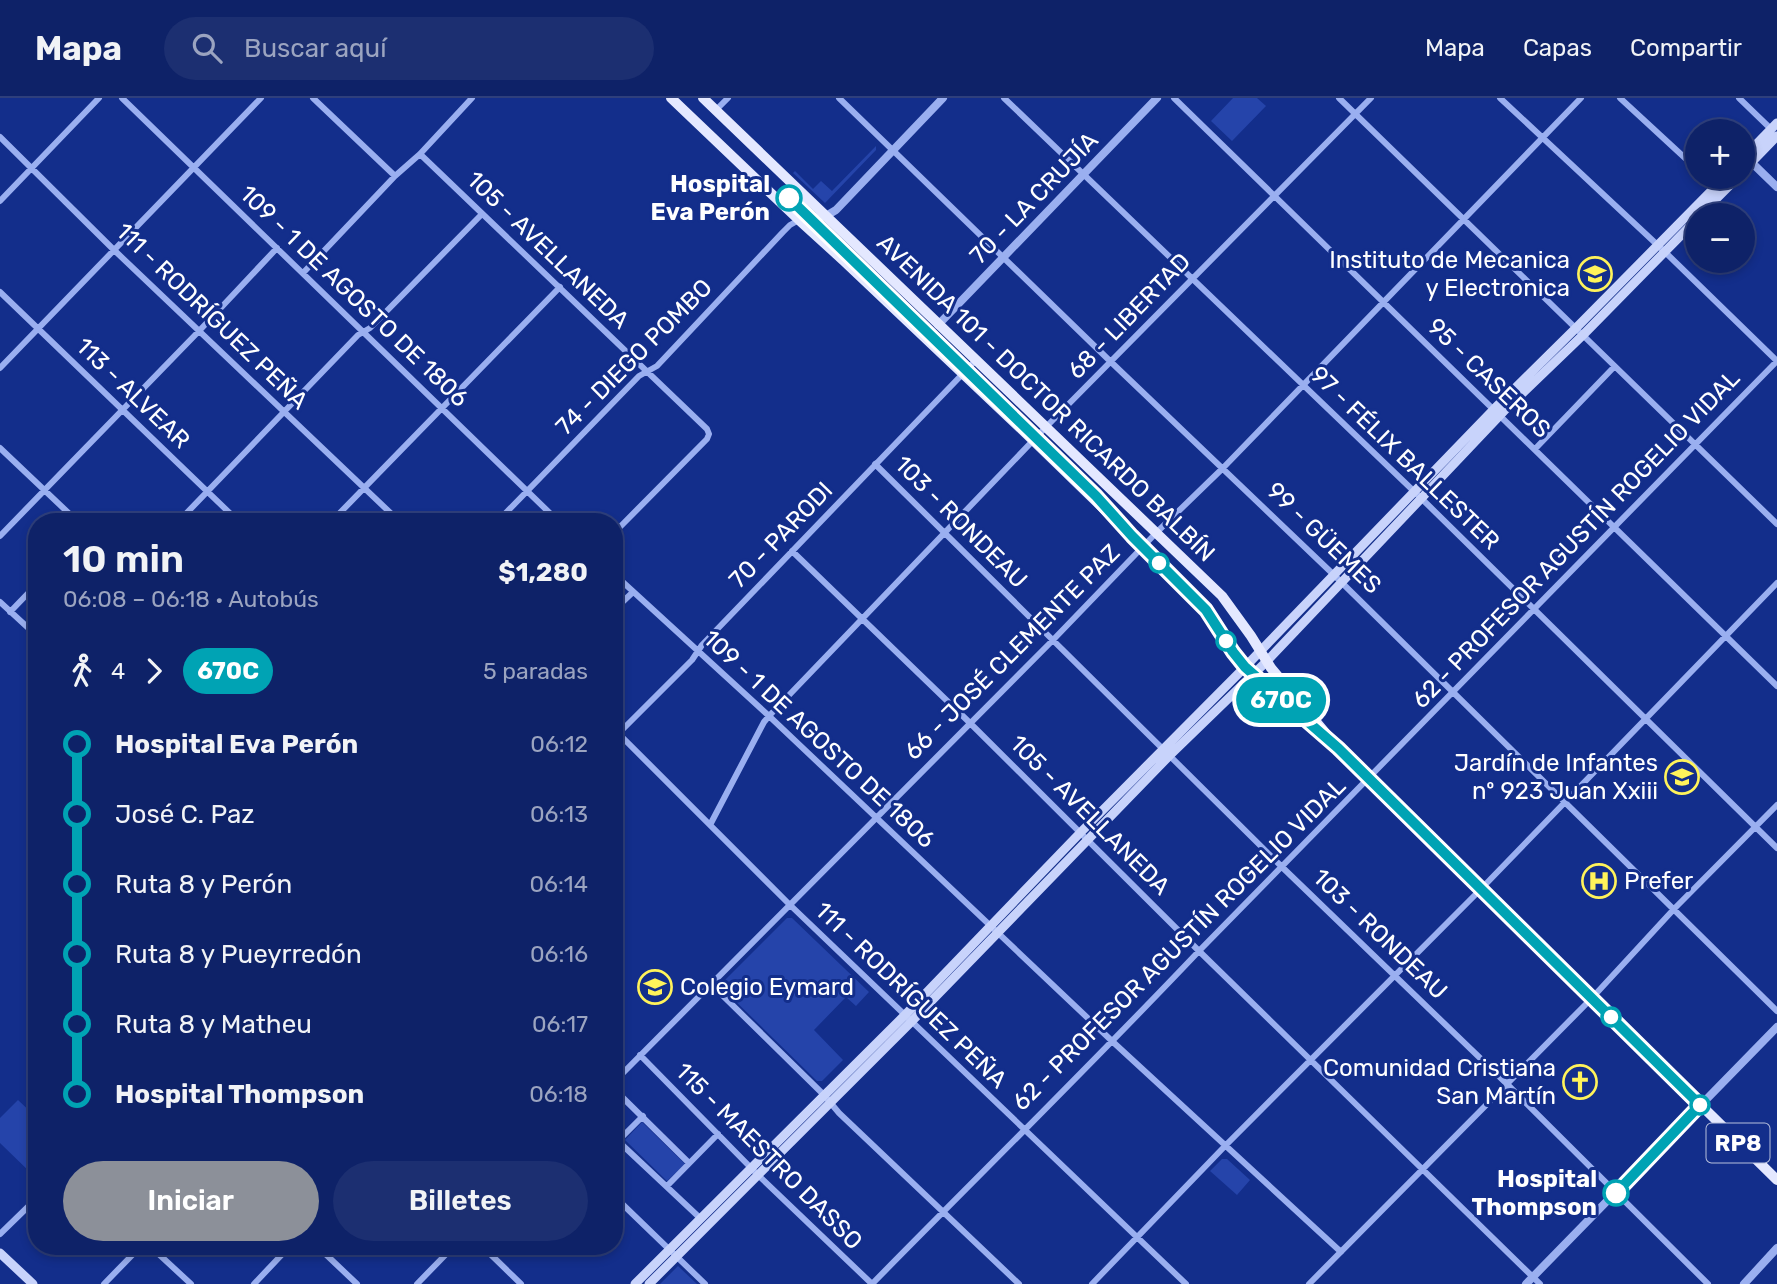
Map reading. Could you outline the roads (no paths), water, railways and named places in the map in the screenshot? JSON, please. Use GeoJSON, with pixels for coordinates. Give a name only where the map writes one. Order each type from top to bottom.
{"type":"FeatureCollection","features":[{"type":"Feature","properties":{"kind":"main road","name":"AVENIDA 101 - DOCTOR RICARDO BALBÍN"},"geometry":{"type":"LineString","coordinates":[[671,98],[1143,547],[1206,610],[1233,652],[1249,671],[1338,748]]}},
{"type":"Feature","properties":{"kind":"main road","name":"AVENIDA 101 - DOCTOR RICARDO BALBÍN"},"geometry":{"type":"LineString","coordinates":[[703,98],[1226,601],[1266,662],[1338,748],[1777,1180]]}},
{"type":"Feature","properties":{"kind":"main road"},"geometry":{"type":"LineString","coordinates":[[1755,150],[1775,129]]}},
{"type":"Feature","properties":{"kind":"main road"},"geometry":{"type":"LineString","coordinates":[[635,1284],[673,1252],[909,1017],[1249,671],[1266,662],[1338,579],[1497,412],[1661,249],[1713,189]]}},
{"type":"Feature","properties":{"kind":"main road"},"geometry":{"type":"LineString","coordinates":[[1713,203],[1726,189]]}},
{"type":"Feature","properties":{"kind":"main road"},"geometry":{"type":"LineString","coordinates":[[1661,249],[1685,229]]}},
{"type":"Feature","properties":{"kind":"main road"},"geometry":{"type":"LineString","coordinates":[[1249,671],[1260,650],[1338,579]]}},
{"type":"Feature","properties":{"kind":"main road"},"geometry":{"type":"LineString","coordinates":[[649,1284],[700,1218],[754,1170]]}},
{"type":"Feature","properties":{"kind":"main road"},"geometry":{"type":"LineString","coordinates":[[0,1253],[33,1284]]}},
{"type":"Feature","properties":{"kind":"street"},"geometry":{"type":"LineString","coordinates":[[0,201],[99,98]]}},
{"type":"Feature","properties":{"kind":"street","name":"109 - 1 DE AGOSTO DE 1806"},"geometry":{"type":"LineString","coordinates":[[122,98],[550,513]]}},
{"type":"Feature","properties":{"kind":"street"},"geometry":{"type":"LineString","coordinates":[[0,368],[261,98]]}},
{"type":"Feature","properties":{"kind":"street"},"geometry":{"type":"LineString","coordinates":[[313,98],[395,176]]}},
{"type":"Feature","properties":{"kind":"street"},"geometry":{"type":"LineString","coordinates":[[303,273],[472,98]]}},
{"type":"Feature","properties":{"kind":"street"},"geometry":{"type":"LineString","coordinates":[[716,110],[728,98]]}},
{"type":"Feature","properties":{"kind":"street","name":"99 - GÜEMES"},"geometry":{"type":"LineString","coordinates":[[839,98],[1338,579],[1777,1011]]}},
{"type":"Feature","properties":{"kind":"street"},"geometry":{"type":"LineString","coordinates":[[799,220],[826,216],[836,210],[943,98]]}},
{"type":"Feature","properties":{"kind":"street","name":"97 - FÉLIX BALLESTER"},"geometry":{"type":"LineString","coordinates":[[1004,98],[1418,496],[1777,848]]}},
{"type":"Feature","properties":{"kind":"street","name":"70 - LA CRUJÍA"},"geometry":{"type":"LineString","coordinates":[[938,325],[1157,98]]}},
{"type":"Feature","properties":{"kind":"street","name":"95 - CASEROS"},"geometry":{"type":"LineString","coordinates":[[1174,98],[1777,686]]}},
{"type":"Feature","properties":{"kind":"street"},"geometry":{"type":"LineString","coordinates":[[1339,98],[1777,524]]}},
{"type":"Feature","properties":{"kind":"street","name":"68 - LIBERTAD"},"geometry":{"type":"LineString","coordinates":[[710,825],[769,716],[1046,428],[1371,98]]}},
{"type":"Feature","properties":{"kind":"street"},"geometry":{"type":"LineString","coordinates":[[1500,98],[1777,361]]}},
{"type":"Feature","properties":{"kind":"street","name":"66 - JOSÉ CLEMENTE PAZ"},"geometry":{"type":"LineString","coordinates":[[623,1073],[1223,468],[1581,98]]}},
{"type":"Feature","properties":{"kind":"street"},"geometry":{"type":"LineString","coordinates":[[1620,98],[1685,158]]}},
{"type":"Feature","properties":{"kind":"street"},"geometry":{"type":"LineString","coordinates":[[1739,98],[1775,129]]}},
{"type":"Feature","properties":{"kind":"street","name":"111 - RODRÍGUEZ PEÑA"},"geometry":{"type":"LineString","coordinates":[[0,137],[114,250],[390,513]]}},
{"type":"Feature","properties":{"kind":"street","name":"105 - AVELLANEDA"},"geometry":{"type":"LineString","coordinates":[[420,154],[707,429],[707,439],[623,524]]}},
{"type":"Feature","properties":{"kind":"street"},"geometry":{"type":"LineString","coordinates":[[1755,166],[1777,187]]}},
{"type":"Feature","properties":{"kind":"street"},"geometry":{"type":"LineString","coordinates":[[186,513],[358,335],[370,328],[482,214]]}},
{"type":"Feature","properties":{"kind":"street","name":"74 - DIEGO POMBO"},"geometry":{"type":"LineString","coordinates":[[506,513],[639,376],[657,366],[783,232],[799,220]]}},
{"type":"Feature","properties":{"kind":"street"},"geometry":{"type":"LineString","coordinates":[[0,536],[277,248]]}},
{"type":"Feature","properties":{"kind":"street"},"geometry":{"type":"LineString","coordinates":[[339,513],[560,287]]}},
{"type":"Feature","properties":{"kind":"street","name":"113 - ALVEAR"},"geometry":{"type":"LineString","coordinates":[[0,292],[230,513]]}},
{"type":"Feature","properties":{"kind":"street","name":"70 - PARODI"},"geometry":{"type":"LineString","coordinates":[[623,726],[692,660],[702,645],[976,360]]}},
{"type":"Feature","properties":{"kind":"street","name":"62 - PROFESOR AGUSTÍN ROGELIO VIDAL"},"geometry":{"type":"LineString","coordinates":[[872,1284],[1777,361]]}},
{"type":"Feature","properties":{"kind":"street"},"geometry":{"type":"LineString","coordinates":[[1535,449],[1615,367]]}},
{"type":"Feature","properties":{"kind":"street"},"geometry":{"type":"LineString","coordinates":[[0,448],[68,513]]}},
{"type":"Feature","properties":{"kind":"street","name":"103 - RONDEAU"},"geometry":{"type":"LineString","coordinates":[[875,464],[1708,1284]]}},
{"type":"Feature","properties":{"kind":"street","name":"105 - AVELLANEDA"},"geometry":{"type":"LineString","coordinates":[[792,551],[970,722],[1199,951],[1423,1169],[1533,1282]]}},
{"type":"Feature","properties":{"kind":"street","name":"109 - 1 DE AGOSTO DE 1806"},"geometry":{"type":"LineString","coordinates":[[623,583],[877,817],[1112,1042],[1341,1252]]}},
{"type":"Feature","properties":{"kind":"street"},"geometry":{"type":"LineString","coordinates":[[1092,1284],[1481,889],[1777,583]]}},
{"type":"Feature","properties":{"kind":"street"},"geometry":{"type":"LineString","coordinates":[[623,601],[633,592]]}},
{"type":"Feature","properties":{"kind":"street"},"geometry":{"type":"LineString","coordinates":[[10,612],[28,593]]}},
{"type":"Feature","properties":{"kind":"street"},"geometry":{"type":"LineString","coordinates":[[0,602],[28,628]]}},
{"type":"Feature","properties":{"kind":"street","name":"111 - RODRÍGUEZ PEÑA"},"geometry":{"type":"LineString","coordinates":[[623,740],[789,904],[1186,1284]]}},
{"type":"Feature","properties":{"kind":"street"},"geometry":{"type":"LineString","coordinates":[[1309,1284],[1592,998],[1674,909],[1777,805]]}},
{"type":"Feature","properties":{"kind":"street"},"geometry":{"type":"LineString","coordinates":[[711,984],[839,1113],[1018,1284]]}},
{"type":"Feature","properties":{"kind":"street"},"geometry":{"type":"LineString","coordinates":[[1533,1282],[1777,1027]]}},
{"type":"Feature","properties":{"kind":"street","name":"115 - MAESTRO DASSO"},"geometry":{"type":"LineString","coordinates":[[640,1055],[872,1284]]}},
{"type":"Feature","properties":{"kind":"street"},"geometry":{"type":"LineString","coordinates":[[623,1097],[689,1163]]}},
{"type":"Feature","properties":{"kind":"street"},"geometry":{"type":"LineString","coordinates":[[623,1136],[643,1116]]}},
{"type":"Feature","properties":{"kind":"street"},"geometry":{"type":"LineString","coordinates":[[667,1186],[718,1133]]}},
{"type":"Feature","properties":{"kind":"street"},"geometry":{"type":"LineString","coordinates":[[623,1149],[700,1218]]}},
{"type":"Feature","properties":{"kind":"street"},"geometry":{"type":"LineString","coordinates":[[623,1205],[705,1284]]}},
{"type":"Feature","properties":{"kind":"street"},"geometry":{"type":"LineString","coordinates":[[0,1234],[28,1207]]}},
{"type":"Feature","properties":{"kind":"street"},"geometry":{"type":"LineString","coordinates":[[1744,1284],[1777,1248]]}},
{"type":"Feature","properties":{"kind":"street"},"geometry":{"type":"LineString","coordinates":[[104,1284],[132,1255]]}},
{"type":"Feature","properties":{"kind":"street"},"geometry":{"type":"LineString","coordinates":[[160,1255],[191,1284]]}},
{"type":"Feature","properties":{"kind":"street"},"geometry":{"type":"LineString","coordinates":[[254,1284],[281,1255]]}},
{"type":"Feature","properties":{"kind":"street"},"geometry":{"type":"LineString","coordinates":[[326,1255],[357,1284]]}},
{"type":"Feature","properties":{"kind":"street"},"geometry":{"type":"LineString","coordinates":[[417,1284],[445,1255]]}},
{"type":"Feature","properties":{"kind":"street"},"geometry":{"type":"LineString","coordinates":[[491,1255],[522,1284]]}},
{"type":"Feature","properties":{"kind":"place","name":"Hospital Eva Perón"},"geometry":{"type":"Point","coordinates":[789,198]}},
{"type":"Feature","properties":{"kind":"place","name":"Instituto de Mecanica y Electronica"},"geometry":{"type":"Point","coordinates":[1595,274]}},
{"type":"Feature","properties":{"kind":"place","name":"Jardín de Infantes nº 923 Juan Xxiii"},"geometry":{"type":"Point","coordinates":[1682,777]}},
{"type":"Feature","properties":{"kind":"place","name":"Prefer"},"geometry":{"type":"Point","coordinates":[1599,881]}},
{"type":"Feature","properties":{"kind":"place","name":"Colegio Eymard"},"geometry":{"type":"Point","coordinates":[655,987]}},
{"type":"Feature","properties":{"kind":"place","name":"Comunidad Cristiana San Martín"},"geometry":{"type":"Point","coordinates":[1580,1082]}},
{"type":"Feature","properties":{"kind":"place","name":"Hospital Thompson"},"geometry":{"type":"Point","coordinates":[1616,1193]}}]}
